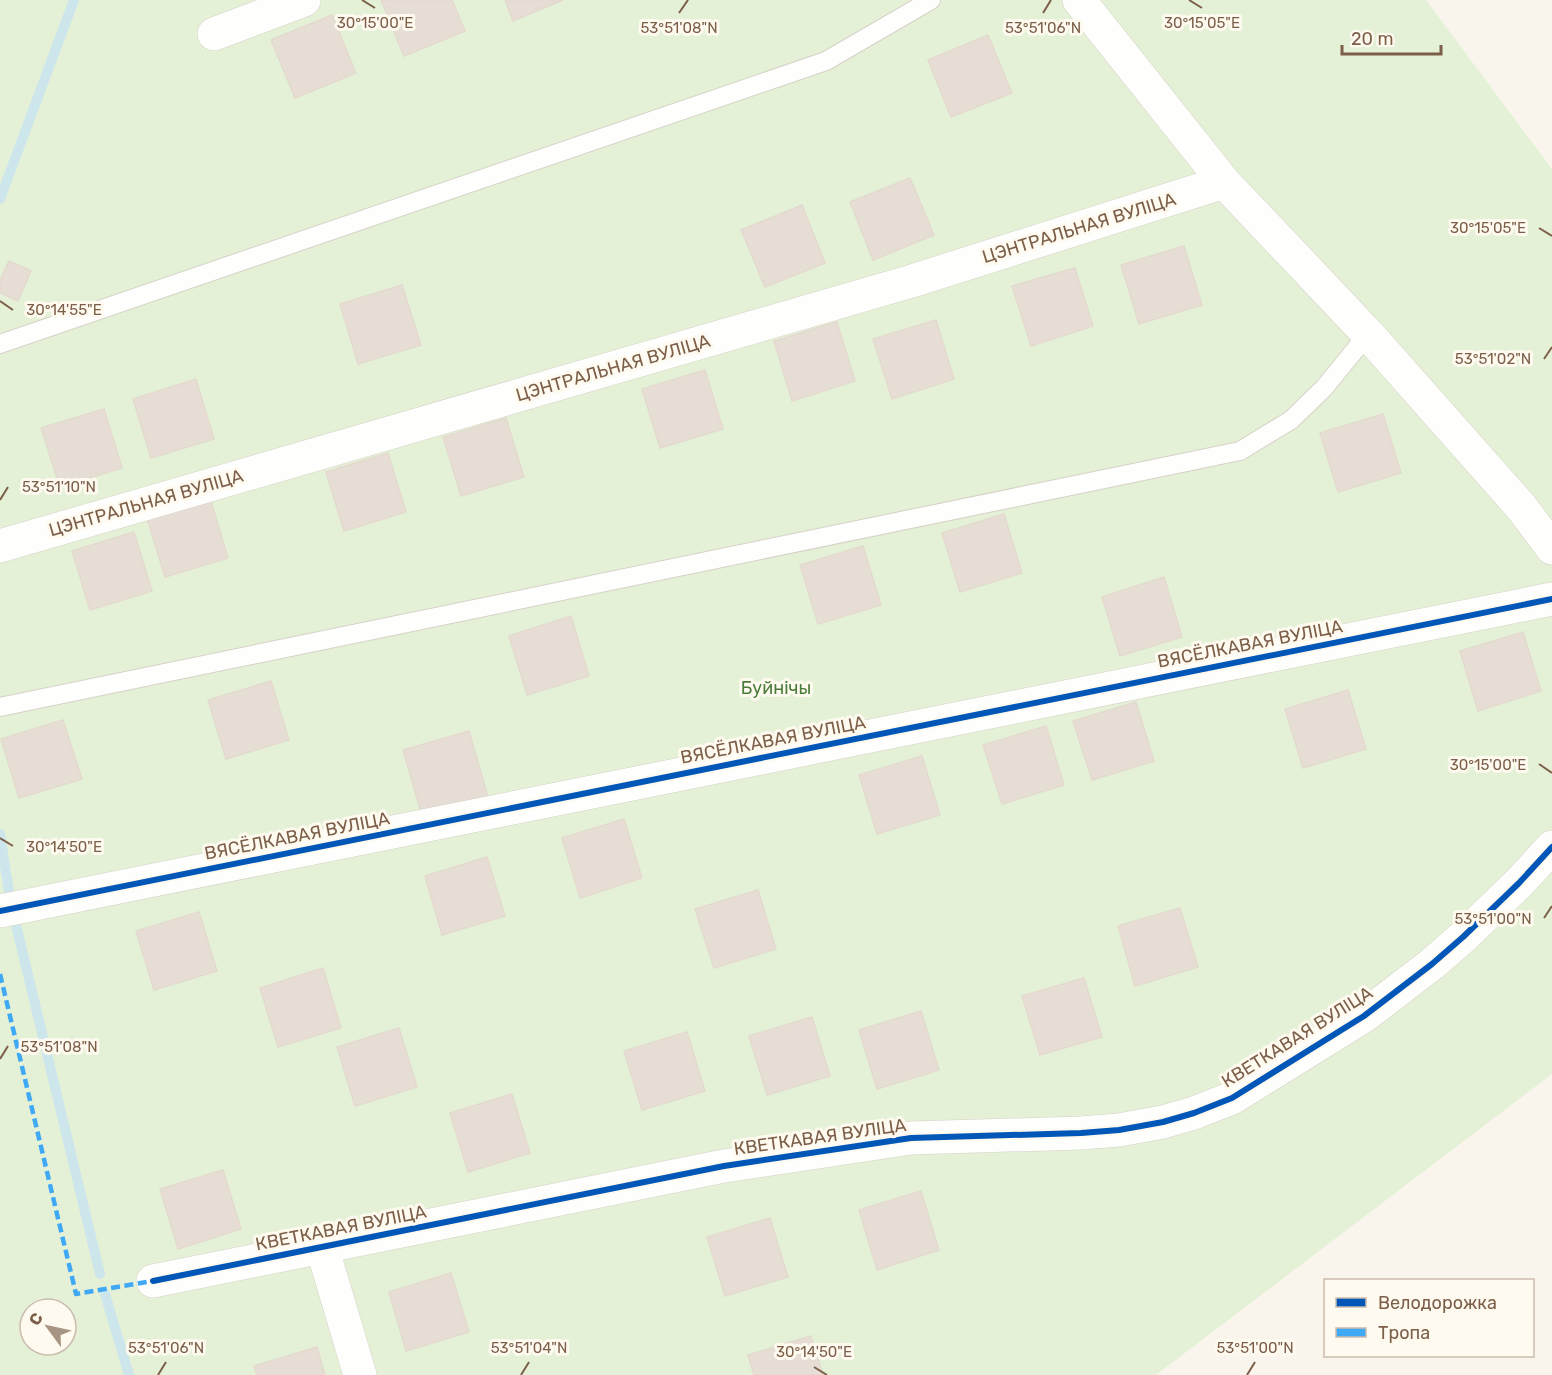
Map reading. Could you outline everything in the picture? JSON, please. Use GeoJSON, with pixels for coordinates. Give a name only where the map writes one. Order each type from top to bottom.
{"type":"FeatureCollection","features":[{"type":"Feature","properties":{"kind":"street"},"geometry":{"type":"LineString","coordinates":[[214,34],[304,0]]}},
{"type":"Feature","properties":{"kind":"street"},"geometry":{"type":"LineString","coordinates":[[1078,0],[1224,183],[1368,334],[1522,508],[1552,548]]}},
{"type":"Feature","properties":{"kind":"street","name":"ЦЭНТРАЛЬНАЯ ВУЛІЦА"},"geometry":{"type":"LineString","coordinates":[[0,546],[912,280],[1224,183]]}},
{"type":"Feature","properties":{"kind":"street","name":"ВЯСЁЛКАВАЯ ВУЛІЦА"},"geometry":{"type":"LineString","coordinates":[[0,910],[1552,599]]}},
{"type":"Feature","properties":{"kind":"street","name":"КВЕТКАВАЯ ВУЛІЦА"},"geometry":{"type":"LineString","coordinates":[[153,1281],[724,1166],[911,1138],[1119,1130],[1163,1122],[1194,1113],[1232,1098],[1364,1016],[1463,937],[1519,883],[1552,847]]}},
{"type":"Feature","properties":{"kind":"street"},"geometry":{"type":"LineString","coordinates":[[322,1247],[360,1375]]}},
{"type":"Feature","properties":{"kind":"lane"},"geometry":{"type":"LineString","coordinates":[[0,344],[826,61],[930,0]]}},
{"type":"Feature","properties":{"kind":"lane"},"geometry":{"type":"LineString","coordinates":[[0,707],[1240,451],[1291,420],[1324,388],[1368,334]]}},
{"type":"Feature","properties":{"kind":"green space","name":"Буйнічы"},"geometry":{"type":"Polygon","coordinates":[[[0,0],[1426,0],[1552,169],[1552,1074],[1156,1375],[0,1375],[0,0]]]}},
{"type":"Feature","properties":{"kind":"building"},"geometry":{"type":"Polygon","coordinates":[[[381,0],[452,0],[465,31],[404,56],[381,0]]]}},
{"type":"Feature","properties":{"kind":"building"},"geometry":{"type":"Polygon","coordinates":[[[505,0],[563,0],[513,21],[505,0]]]}},
{"type":"Feature","properties":{"kind":"building"},"geometry":{"type":"Polygon","coordinates":[[[332,15],[356,73],[295,98],[271,40],[332,15]]]}},
{"type":"Feature","properties":{"kind":"building"},"geometry":{"type":"Polygon","coordinates":[[[988,35],[1012,93],[951,117],[928,60],[988,35]]]}},
{"type":"Feature","properties":{"kind":"building"},"geometry":{"type":"Polygon","coordinates":[[[910,178],[934,235],[873,260],[850,202],[910,178]]]}},
{"type":"Feature","properties":{"kind":"building"},"geometry":{"type":"Polygon","coordinates":[[[802,205],[825,263],[765,287],[741,230],[802,205]]]}},
{"type":"Feature","properties":{"kind":"building"},"geometry":{"type":"Polygon","coordinates":[[[1184,246],[1202,305],[1139,324],[1121,265],[1184,246]]]}},
{"type":"Feature","properties":{"kind":"building"},"geometry":{"type":"Polygon","coordinates":[[[9,261],[31,271],[18,301],[0,293],[0,280],[9,261]]]}},
{"type":"Feature","properties":{"kind":"building"},"geometry":{"type":"Polygon","coordinates":[[[1075,268],[1093,326],[1031,346],[1012,286],[1075,268]]]}},
{"type":"Feature","properties":{"kind":"building"},"geometry":{"type":"Polygon","coordinates":[[[402,285],[421,345],[358,364],[340,304],[402,285]]]}},
{"type":"Feature","properties":{"kind":"building"},"geometry":{"type":"Polygon","coordinates":[[[936,320],[954,379],[892,399],[873,339],[936,320]]]}},
{"type":"Feature","properties":{"kind":"building"},"geometry":{"type":"Polygon","coordinates":[[[837,322],[855,381],[792,401],[774,341],[837,322]]]}},
{"type":"Feature","properties":{"kind":"building"},"geometry":{"type":"Polygon","coordinates":[[[705,370],[723,429],[660,448],[642,389],[705,370]]]}},
{"type":"Feature","properties":{"kind":"building"},"geometry":{"type":"Polygon","coordinates":[[[196,379],[214,439],[151,458],[133,399],[196,379]]]}},
{"type":"Feature","properties":{"kind":"building"},"geometry":{"type":"Polygon","coordinates":[[[104,409],[122,468],[60,487],[41,428],[104,409]]]}},
{"type":"Feature","properties":{"kind":"building"},"geometry":{"type":"Polygon","coordinates":[[[1383,414],[1401,473],[1338,492],[1320,433],[1383,414]]]}},
{"type":"Feature","properties":{"kind":"building"},"geometry":{"type":"Polygon","coordinates":[[[506,418],[524,477],[461,496],[443,437],[506,418]]]}},
{"type":"Feature","properties":{"kind":"building"},"geometry":{"type":"Polygon","coordinates":[[[388,453],[406,512],[344,531],[326,472],[388,453]]]}},
{"type":"Feature","properties":{"kind":"building"},"geometry":{"type":"Polygon","coordinates":[[[210,498],[228,558],[165,577],[147,518],[210,498]]]}},
{"type":"Feature","properties":{"kind":"building"},"geometry":{"type":"Polygon","coordinates":[[[1004,514],[1022,573],[960,592],[942,533],[1004,514]]]}},
{"type":"Feature","properties":{"kind":"building"},"geometry":{"type":"Polygon","coordinates":[[[134,532],[152,591],[90,610],[72,551],[134,532]]]}},
{"type":"Feature","properties":{"kind":"building"},"geometry":{"type":"Polygon","coordinates":[[[863,546],[881,605],[818,624],[800,565],[863,546]]]}},
{"type":"Feature","properties":{"kind":"building"},"geometry":{"type":"Polygon","coordinates":[[[1164,577],[1182,637],[1120,656],[1102,597],[1164,577]]]}},
{"type":"Feature","properties":{"kind":"building"},"geometry":{"type":"Polygon","coordinates":[[[571,616],[589,676],[527,695],[509,636],[571,616]]]}},
{"type":"Feature","properties":{"kind":"building"},"geometry":{"type":"Polygon","coordinates":[[[1523,632],[1541,691],[1478,711],[1460,651],[1523,632]]]}},
{"type":"Feature","properties":{"kind":"building"},"geometry":{"type":"Polygon","coordinates":[[[271,681],[289,740],[226,759],[208,700],[271,681]]]}},
{"type":"Feature","properties":{"kind":"building"},"geometry":{"type":"Polygon","coordinates":[[[1348,690],[1366,749],[1303,768],[1285,709],[1348,690]]]}},
{"type":"Feature","properties":{"kind":"building"},"geometry":{"type":"Polygon","coordinates":[[[1136,702],[1154,761],[1092,780],[1073,721],[1136,702]]]}},
{"type":"Feature","properties":{"kind":"building"},"geometry":{"type":"Polygon","coordinates":[[[63,720],[82,779],[19,798],[1,739],[63,720]]]}},
{"type":"Feature","properties":{"kind":"building"},"geometry":{"type":"Polygon","coordinates":[[[1046,726],[1064,785],[1002,804],[983,745],[1046,726]]]}},
{"type":"Feature","properties":{"kind":"building"},"geometry":{"type":"Polygon","coordinates":[[[469,731],[488,797],[422,816],[403,750],[469,731]]]}},
{"type":"Feature","properties":{"kind":"building"},"geometry":{"type":"Polygon","coordinates":[[[922,756],[940,815],[877,834],[859,775],[922,756]]]}},
{"type":"Feature","properties":{"kind":"building"},"geometry":{"type":"Polygon","coordinates":[[[624,819],[642,878],[580,898],[562,838],[624,819]]]}},
{"type":"Feature","properties":{"kind":"building"},"geometry":{"type":"Polygon","coordinates":[[[487,857],[505,916],[442,935],[425,876],[487,857]]]}},
{"type":"Feature","properties":{"kind":"building"},"geometry":{"type":"Polygon","coordinates":[[[758,890],[776,949],[714,968],[695,909],[758,890]]]}},
{"type":"Feature","properties":{"kind":"building"},"geometry":{"type":"Polygon","coordinates":[[[1180,908],[1198,967],[1135,986],[1118,926],[1180,908]]]}},
{"type":"Feature","properties":{"kind":"building"},"geometry":{"type":"Polygon","coordinates":[[[199,912],[217,971],[154,990],[136,931],[199,912]]]}},
{"type":"Feature","properties":{"kind":"building"},"geometry":{"type":"Polygon","coordinates":[[[323,968],[341,1028],[278,1047],[260,988],[323,968]]]}},
{"type":"Feature","properties":{"kind":"building"},"geometry":{"type":"Polygon","coordinates":[[[1084,978],[1102,1037],[1040,1055],[1022,996],[1084,978]]]}},
{"type":"Feature","properties":{"kind":"building"},"geometry":{"type":"Polygon","coordinates":[[[921,1011],[939,1070],[877,1089],[859,1030],[921,1011]]]}},
{"type":"Feature","properties":{"kind":"building"},"geometry":{"type":"Polygon","coordinates":[[[812,1017],[830,1076],[767,1095],[749,1036],[812,1017]]]}},
{"type":"Feature","properties":{"kind":"building"},"geometry":{"type":"Polygon","coordinates":[[[399,1028],[417,1087],[355,1106],[337,1047],[399,1028]]]}},
{"type":"Feature","properties":{"kind":"building"},"geometry":{"type":"Polygon","coordinates":[[[687,1032],[705,1091],[642,1110],[624,1051],[687,1032]]]}},
{"type":"Feature","properties":{"kind":"building"},"geometry":{"type":"Polygon","coordinates":[[[512,1094],[530,1153],[468,1172],[450,1113],[512,1094]]]}},
{"type":"Feature","properties":{"kind":"building"},"geometry":{"type":"Polygon","coordinates":[[[223,1170],[241,1229],[178,1249],[160,1189],[223,1170]]]}},
{"type":"Feature","properties":{"kind":"building"},"geometry":{"type":"Polygon","coordinates":[[[921,1191],[939,1250],[877,1270],[859,1210],[921,1191]]]}},
{"type":"Feature","properties":{"kind":"building"},"geometry":{"type":"Polygon","coordinates":[[[770,1218],[788,1277],[725,1296],[707,1237],[770,1218]]]}},
{"type":"Feature","properties":{"kind":"building"},"geometry":{"type":"Polygon","coordinates":[[[451,1273],[469,1332],[406,1351],[389,1292],[451,1273]]]}},
{"type":"Feature","properties":{"kind":"building"},"geometry":{"type":"Polygon","coordinates":[[[811,1336],[823,1375],[754,1375],[748,1355],[811,1336]]]}},
{"type":"Feature","properties":{"kind":"building"},"geometry":{"type":"Polygon","coordinates":[[[317,1347],[325,1375],[257,1375],[254,1366],[317,1347]]]}},
{"type":"Feature","properties":{"kind":"waterway"},"geometry":{"type":"LineString","coordinates":[[0,199],[74,0]]}},
{"type":"Feature","properties":{"kind":"waterway"},"geometry":{"type":"LineString","coordinates":[[0,834],[9,892]]}},
{"type":"Feature","properties":{"kind":"waterway"},"geometry":{"type":"LineString","coordinates":[[16,925],[100,1274]]}},
{"type":"Feature","properties":{"kind":"waterway"},"geometry":{"type":"LineString","coordinates":[[105,1294],[129,1375]]}},
{"type":"Feature","properties":{"kind":"marked path"},"geometry":{"type":"LineString","coordinates":[[0,974],[76,1294],[153,1281]]}},
{"type":"Feature","properties":{"kind":"cycle path"},"geometry":{"type":"LineString","coordinates":[[0,911],[1552,599]]}},
{"type":"Feature","properties":{"kind":"cycle path"},"geometry":{"type":"LineString","coordinates":[[153,1281],[724,1166],[911,1138],[1119,1130],[1163,1122],[1194,1113],[1232,1098],[1364,1016],[1463,937],[1519,883],[1552,847]]}}]}
